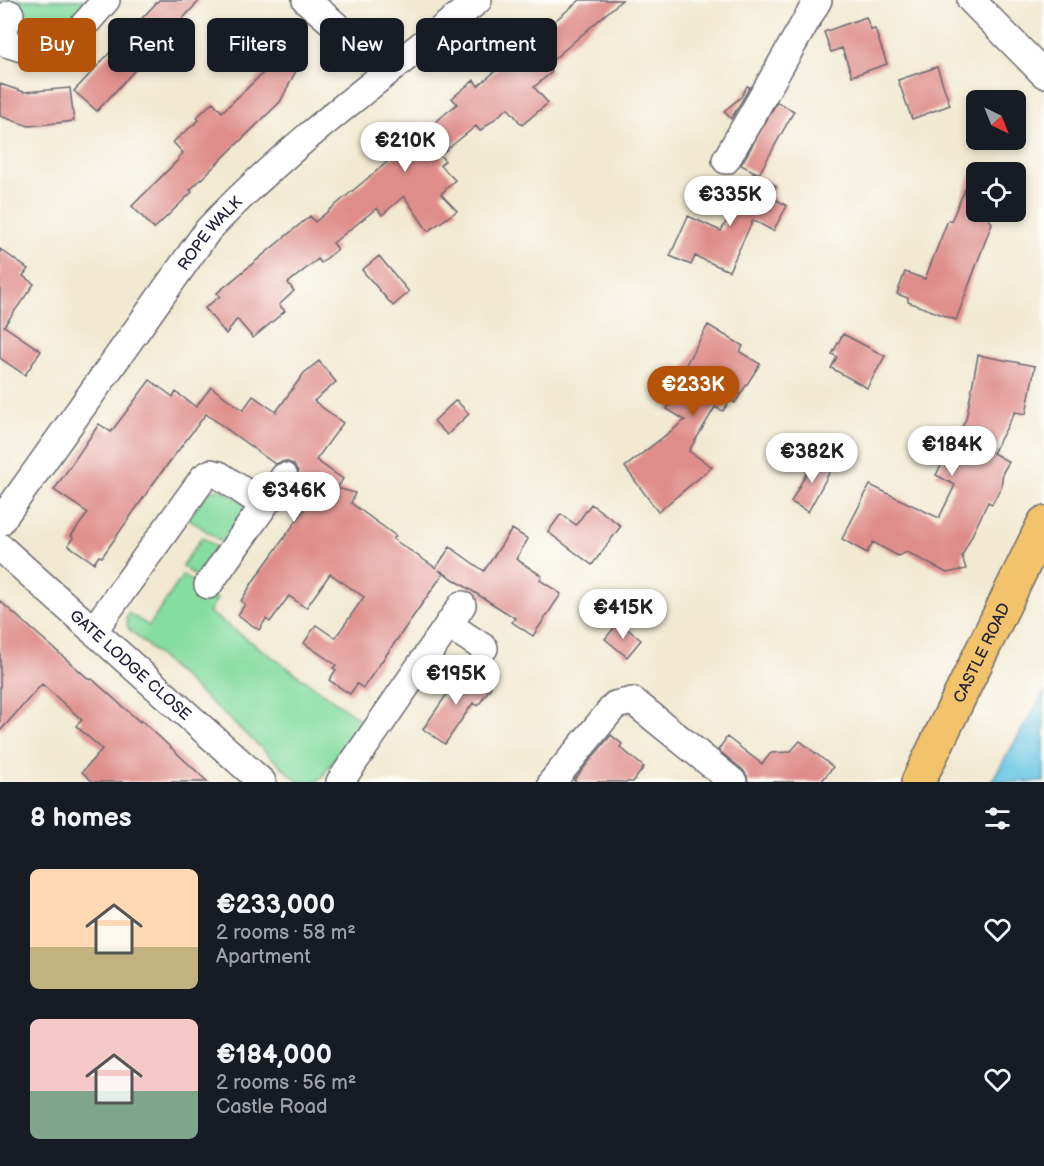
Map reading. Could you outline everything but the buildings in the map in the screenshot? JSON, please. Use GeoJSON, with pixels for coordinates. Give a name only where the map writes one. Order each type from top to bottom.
{"type":"FeatureCollection","features":[{"type":"Feature","properties":{"kind":"main road","name":"CASTLE ROAD"},"geometry":{"type":"LineString","coordinates":[[918,782],[1044,523]]}},
{"type":"Feature","properties":{"kind":"street"},"geometry":{"type":"LineString","coordinates":[[3,31],[44,53],[54,51],[65,44],[106,0]]}},
{"type":"Feature","properties":{"kind":"street"},"geometry":{"type":"LineString","coordinates":[[306,0],[327,18]]}},
{"type":"Feature","properties":{"kind":"street","name":"ROPE WALK"},"geometry":{"type":"LineString","coordinates":[[404,58],[478,0]]}},
{"type":"Feature","properties":{"kind":"street"},"geometry":{"type":"LineString","coordinates":[[726,160],[818,0]]}},
{"type":"Feature","properties":{"kind":"street"},"geometry":{"type":"LineString","coordinates":[[971,0],[1044,74]]}},
{"type":"Feature","properties":{"kind":"street","name":"ROPE WALK"},"geometry":{"type":"LineString","coordinates":[[0,522],[208,230],[262,178],[386,72]]}},
{"type":"Feature","properties":{"kind":"street"},"geometry":{"type":"LineString","coordinates":[[93,631],[204,477],[211,473],[219,475],[264,505]]}},
{"type":"Feature","properties":{"kind":"street"},"geometry":{"type":"LineString","coordinates":[[208,585],[284,477]]}},
{"type":"Feature","properties":{"kind":"street","name":"GATE LODGE CLOSE"},"geometry":{"type":"LineString","coordinates":[[0,547],[262,782]]}},
{"type":"Feature","properties":{"kind":"street"},"geometry":{"type":"LineString","coordinates":[[340,782],[456,615],[484,648]]}},
{"type":"Feature","properties":{"kind":"street"},"geometry":{"type":"LineString","coordinates":[[552,782],[615,705],[633,701],[733,782]]}},
{"type":"Feature","properties":{"kind":"green space"},"geometry":{"type":"Polygon","coordinates":[[[0,0],[90,0],[73,18],[18,18],[18,25],[0,8],[0,0]]]}},
{"type":"Feature","properties":{"kind":"green space"},"geometry":{"type":"Polygon","coordinates":[[[222,489],[249,507],[223,543],[188,518],[209,491],[222,489]]]}},
{"type":"Feature","properties":{"kind":"green space"},"geometry":{"type":"Polygon","coordinates":[[[202,537],[218,548],[197,577],[182,566],[202,537]]]}},
{"type":"Feature","properties":{"kind":"green space"},"geometry":{"type":"Polygon","coordinates":[[[183,575],[217,599],[209,612],[361,720],[322,777],[316,782],[299,782],[128,628],[126,618],[128,613],[149,626],[183,575]]]}},
{"type":"Feature","properties":{"kind":"water"},"geometry":{"type":"Polygon","coordinates":[[[1044,693],[1044,782],[991,782],[1044,693]]]}}]}
